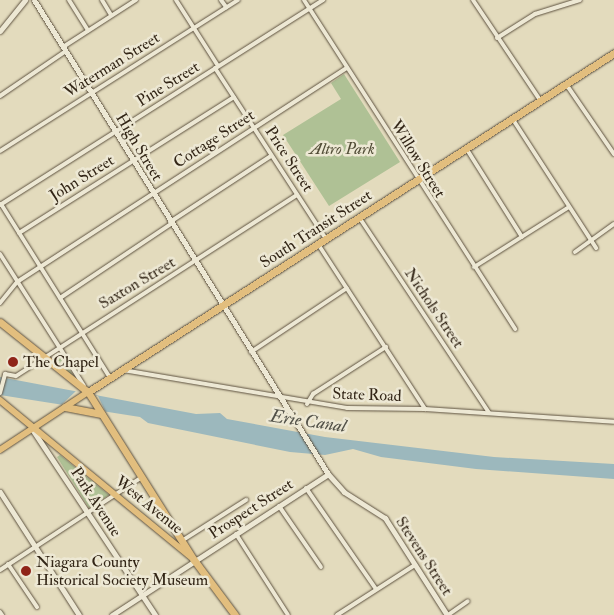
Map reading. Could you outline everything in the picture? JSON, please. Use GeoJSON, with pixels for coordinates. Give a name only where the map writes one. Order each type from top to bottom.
{"type":"FeatureCollection","features":[{"type":"Feature","properties":{"kind":"highway","name":"South Transit Street"},"geometry":{"type":"LineString","coordinates":[[87,393],[614,53]]}},
{"type":"Feature","properties":{"kind":"highway"},"geometry":{"type":"LineString","coordinates":[[0,322],[87,393],[183,540],[194,560]]}},
{"type":"Feature","properties":{"kind":"highway"},"geometry":{"type":"LineString","coordinates":[[63,408],[102,416]]}},
{"type":"Feature","properties":{"kind":"highway","name":"West Avenue"},"geometry":{"type":"LineString","coordinates":[[194,560],[235,615]]}},
{"type":"Feature","properties":{"kind":"main road","name":"South Transit Street"},"geometry":{"type":"LineString","coordinates":[[1,447],[87,393]]}},
{"type":"Feature","properties":{"kind":"main road","name":"West Avenue"},"geometry":{"type":"LineString","coordinates":[[0,402],[194,560]]}},
{"type":"Feature","properties":{"kind":"street"},"geometry":{"type":"LineString","coordinates":[[0,31],[25,0]]}},
{"type":"Feature","properties":{"kind":"street","name":"High Street"},"geometry":{"type":"LineString","coordinates":[[34,0],[251,352]]}},
{"type":"Feature","properties":{"kind":"street"},"geometry":{"type":"LineString","coordinates":[[69,0],[88,30]]}},
{"type":"Feature","properties":{"kind":"street"},"geometry":{"type":"LineString","coordinates":[[102,0],[111,15]]}},
{"type":"Feature","properties":{"kind":"street"},"geometry":{"type":"LineString","coordinates":[[0,96],[88,30],[136,0]]}},
{"type":"Feature","properties":{"kind":"street","name":"Price Street"},"geometry":{"type":"LineString","coordinates":[[176,0],[271,156],[326,239]]}},
{"type":"Feature","properties":{"kind":"street"},"geometry":{"type":"LineString","coordinates":[[221,0],[226,8]]}},
{"type":"Feature","properties":{"kind":"street","name":"Waterman Street"},"geometry":{"type":"LineString","coordinates":[[0,150],[238,0]]}},
{"type":"Feature","properties":{"kind":"street","name":"Willow Street"},"geometry":{"type":"LineString","coordinates":[[304,0],[416,180],[514,329]]}},
{"type":"Feature","properties":{"kind":"street","name":"Pine Street"},"geometry":{"type":"LineString","coordinates":[[1,204],[323,0]]}},
{"type":"Feature","properties":{"kind":"street"},"geometry":{"type":"LineString","coordinates":[[473,0],[540,100]]}},
{"type":"Feature","properties":{"kind":"street"},"geometry":{"type":"LineString","coordinates":[[560,0],[564,6]]}},
{"type":"Feature","properties":{"kind":"street"},"geometry":{"type":"LineString","coordinates":[[497,38],[536,14],[580,0]]}},
{"type":"Feature","properties":{"kind":"street","name":"Cottage Street"},"geometry":{"type":"LineString","coordinates":[[0,303],[17,282],[347,68]]}},
{"type":"Feature","properties":{"kind":"street"},"geometry":{"type":"LineString","coordinates":[[566,84],[614,154]]}},
{"type":"Feature","properties":{"kind":"street","name":"John Street"},"geometry":{"type":"LineString","coordinates":[[19,233],[234,97]]}},
{"type":"Feature","properties":{"kind":"street"},"geometry":{"type":"LineString","coordinates":[[512,118],[596,248]]}},
{"type":"Feature","properties":{"kind":"street"},"geometry":{"type":"LineString","coordinates":[[466,148],[522,237]]}},
{"type":"Feature","properties":{"kind":"street"},"geometry":{"type":"LineString","coordinates":[[60,298],[271,156]]}},
{"type":"Feature","properties":{"kind":"street","name":"Saxton Street"},"geometry":{"type":"LineString","coordinates":[[0,393],[4,378],[16,376],[59,346],[195,262],[297,195]]}},
{"type":"Feature","properties":{"kind":"street"},"geometry":{"type":"LineString","coordinates":[[1,204],[110,378]]}},
{"type":"Feature","properties":{"kind":"street"},"geometry":{"type":"LineString","coordinates":[[474,267],[569,207]]}},
{"type":"Feature","properties":{"kind":"street","name":"Nichols Street"},"geometry":{"type":"LineString","coordinates":[[359,217],[489,413]]}},
{"type":"Feature","properties":{"kind":"street"},"geometry":{"type":"LineString","coordinates":[[576,252],[614,224]]}},
{"type":"Feature","properties":{"kind":"street"},"geometry":{"type":"LineString","coordinates":[[318,244],[425,409]]}},
{"type":"Feature","properties":{"kind":"street"},"geometry":{"type":"LineString","coordinates":[[0,254],[87,393]]}},
{"type":"Feature","properties":{"kind":"street"},"geometry":{"type":"LineString","coordinates":[[251,352],[347,288]]}},
{"type":"Feature","properties":{"kind":"street"},"geometry":{"type":"LineString","coordinates":[[307,404],[313,394],[386,347]]}},
{"type":"Feature","properties":{"kind":"street","name":"Stevens Street"},"geometry":{"type":"LineString","coordinates":[[251,352],[328,474],[344,492],[385,518],[447,615]]}},
{"type":"Feature","properties":{"kind":"street","name":"State Road"},"geometry":{"type":"LineString","coordinates":[[122,370],[307,404],[425,409],[614,422]]}},
{"type":"Feature","properties":{"kind":"street","name":"Park Avenue"},"geometry":{"type":"LineString","coordinates":[[32,429],[155,615]]}},
{"type":"Feature","properties":{"kind":"street","name":"Prospect Street"},"geometry":{"type":"LineString","coordinates":[[112,615],[328,474]]}},
{"type":"Feature","properties":{"kind":"street"},"geometry":{"type":"LineString","coordinates":[[0,570],[87,511],[142,477]]}},
{"type":"Feature","properties":{"kind":"street"},"geometry":{"type":"LineString","coordinates":[[306,488],[376,590]]}},
{"type":"Feature","properties":{"kind":"street"},"geometry":{"type":"LineString","coordinates":[[0,492],[79,615]]}},
{"type":"Feature","properties":{"kind":"street"},"geometry":{"type":"LineString","coordinates":[[183,540],[246,500]]}},
{"type":"Feature","properties":{"kind":"street"},"geometry":{"type":"LineString","coordinates":[[278,506],[321,567]]}},
{"type":"Feature","properties":{"kind":"street"},"geometry":{"type":"LineString","coordinates":[[236,534],[288,615]]}},
{"type":"Feature","properties":{"kind":"street"},"geometry":{"type":"LineString","coordinates":[[8,564],[37,608]]}},
{"type":"Feature","properties":{"kind":"street"},"geometry":{"type":"LineString","coordinates":[[336,615],[415,565]]}},
{"type":"Feature","properties":{"kind":"street"},"geometry":{"type":"LineString","coordinates":[[447,615],[468,601]]}},
{"type":"Feature","properties":{"kind":"green space","name":"Altro Park"},"geometry":{"type":"Polygon","coordinates":[[[344,74],[400,162],[329,206],[283,135],[341,99],[331,83],[344,74]]]}},
{"type":"Feature","properties":{"kind":"green space"},"geometry":{"type":"Polygon","coordinates":[[[59,353],[75,378],[52,360],[59,353]]]}},
{"type":"Feature","properties":{"kind":"green space"},"geometry":{"type":"Polygon","coordinates":[[[60,455],[109,495],[89,508],[57,457],[60,455]]]}},
{"type":"Feature","properties":{"kind":"water"},"geometry":{"type":"Polygon","coordinates":[[[0,377],[196,414],[220,413],[227,419],[325,437],[494,457],[614,464],[614,479],[476,469],[381,457],[353,449],[325,455],[290,452],[148,423],[140,417],[0,395],[0,377]]]}},
{"type":"Feature","properties":{"kind":"pier"},"geometry":{"type":"Polygon","coordinates":[[[76,391],[98,396],[107,415],[59,407],[76,391]]]}},
{"type":"Feature","properties":{"kind":"place","name":"The Chapel"},"geometry":{"type":"Point","coordinates":[13,362]}},
{"type":"Feature","properties":{"kind":"place","name":"Niagara County Historical Society Museum"},"geometry":{"type":"Point","coordinates":[26,571]}},
{"type":"Feature","properties":{"kind":"water label","name":"Erie Canal"},"geometry":{"type":"Point","coordinates":[308,422]}}]}
